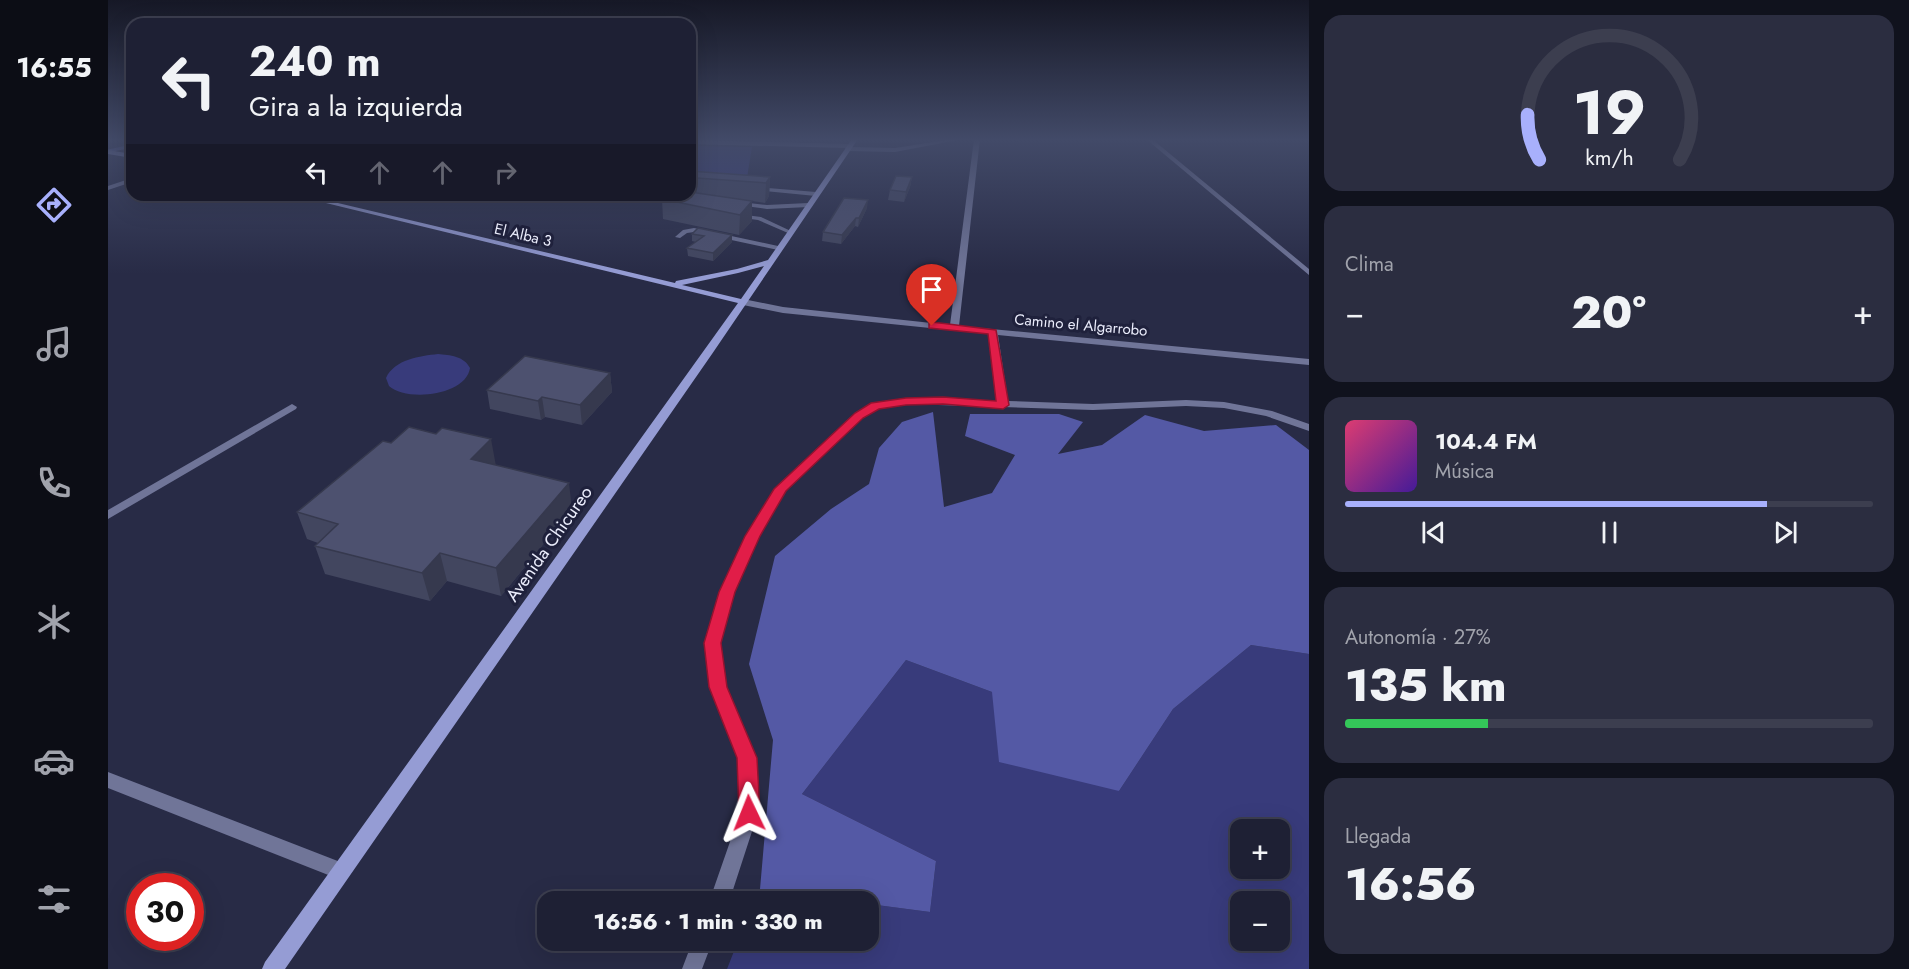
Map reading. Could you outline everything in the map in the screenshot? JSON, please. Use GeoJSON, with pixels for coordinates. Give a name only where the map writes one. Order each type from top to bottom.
{"type":"FeatureCollection","features":[{"type":"Feature","properties":{"kind":"main road","name":"Avenida Chicureo"},"geometry":{"type":"LineString","coordinates":[[272,969],[743,302],[823,184]]}},
{"type":"Feature","properties":{"kind":"main road","name":"El Alba 3"},"geometry":{"type":"LineString","coordinates":[[321,201],[743,302]]}},
{"type":"Feature","properties":{"kind":"main road"},"geometry":{"type":"LineString","coordinates":[[669,284],[700,280],[768,262]]}},
{"type":"Feature","properties":{"kind":"main road"},"geometry":{"type":"LineString","coordinates":[[697,291],[700,280]]}},
{"type":"Feature","properties":{"kind":"street"},"geometry":{"type":"LineString","coordinates":[[954,328],[971,184]]}},
{"type":"Feature","properties":{"kind":"street"},"geometry":{"type":"LineString","coordinates":[[1203,184],[1309,273]]}},
{"type":"Feature","properties":{"kind":"street","name":"Camino el Algarrobo"},"geometry":{"type":"LineString","coordinates":[[743,302],[783,310],[1309,362]]}},
{"type":"Feature","properties":{"kind":"street"},"geometry":{"type":"LineString","coordinates":[[993,332],[1003,405]]}},
{"type":"Feature","properties":{"kind":"street"},"geometry":{"type":"LineString","coordinates":[[723,891],[749,813],[747,758],[718,687],[713,643],[727,592],[753,536],[781,489],[859,415],[876,406],[906,401],[1093,406],[1186,403],[1224,405],[1268,413],[1309,428]]}},
{"type":"Feature","properties":{"kind":"street"},"geometry":{"type":"LineString","coordinates":[[108,515],[292,407]]}},
{"type":"Feature","properties":{"kind":"street"},"geometry":{"type":"LineString","coordinates":[[108,780],[341,871]]}},
{"type":"Feature","properties":{"kind":"street"},"geometry":{"type":"LineString","coordinates":[[692,969],[699,951]]}},
{"type":"Feature","properties":{"kind":"lane"},"geometry":{"type":"LineString","coordinates":[[747,188],[816,194]]}},
{"type":"Feature","properties":{"kind":"lane"},"geometry":{"type":"LineString","coordinates":[[735,204],[767,207],[808,205]]}},
{"type":"Feature","properties":{"kind":"lane"},"geometry":{"type":"LineString","coordinates":[[759,219],[767,207]]}},
{"type":"Feature","properties":{"kind":"lane"},"geometry":{"type":"LineString","coordinates":[[727,214],[759,219],[790,232]]}},
{"type":"Feature","properties":{"kind":"lane"},"geometry":{"type":"LineString","coordinates":[[678,237],[685,231],[694,230],[778,248]]}},
{"type":"Feature","properties":{"kind":"shaded area"},"geometry":{"type":"Polygon","coordinates":[[[438,354],[460,359],[470,368],[466,377],[458,385],[434,394],[421,395],[397,391],[389,386],[386,378],[395,367],[409,360],[438,354]]]}},
{"type":"Feature","properties":{"kind":"shaded area"},"geometry":{"type":"Polygon","coordinates":[[[933,412],[944,507],[992,493],[1015,455],[965,436],[970,414],[1059,414],[1083,422],[1058,454],[1102,445],[1145,415],[1204,431],[1276,425],[1309,450],[1309,654],[1251,645],[1173,709],[1119,791],[999,762],[992,692],[906,660],[802,794],[936,861],[930,912],[879,905],[879,891],[760,889],[773,740],[749,664],[775,556],[831,509],[869,484],[879,448],[902,422],[933,412]]]}},
{"type":"Feature","properties":{"kind":"shaded area"},"geometry":{"type":"Polygon","coordinates":[[[1251,645],[1309,654],[1309,969],[727,969],[734,951],[879,951],[879,905],[930,912],[936,861],[802,794],[906,660],[992,692],[1119,791],[1173,709],[1251,645]]]}},
{"type":"Feature","properties":{"kind":"building"},"geometry":{"type":"Polygon","coordinates":[[[892,184],[909,184],[906,192],[890,190],[892,184]]]}},
{"type":"Feature","properties":{"kind":"building"},"geometry":{"type":"Polygon","coordinates":[[[696,193],[752,201],[740,215],[672,201],[696,201],[696,193]]]}},
{"type":"Feature","properties":{"kind":"building"},"geometry":{"type":"Polygon","coordinates":[[[844,198],[868,200],[859,218],[856,218],[842,235],[823,232],[844,198]]]}},
{"type":"Feature","properties":{"kind":"building"},"geometry":{"type":"Polygon","coordinates":[[[698,228],[732,235],[713,253],[687,248],[704,236],[692,234],[698,228]]]}},
{"type":"Feature","properties":{"kind":"building"},"geometry":{"type":"Polygon","coordinates":[[[525,356],[610,373],[580,405],[542,397],[538,401],[487,390],[525,356]]]}},
{"type":"Feature","properties":{"kind":"building"},"geometry":{"type":"Polygon","coordinates":[[[409,427],[436,434],[442,428],[491,439],[471,459],[569,483],[496,568],[440,553],[422,573],[315,546],[338,524],[297,512],[383,441],[391,443],[409,427]]]}},
{"type":"Feature","properties":{"kind":"route"},"geometry":{"type":"LineString","coordinates":[[749,813],[747,758],[718,687],[713,643],[727,592],[753,536],[781,489],[859,415],[876,406],[906,401],[1003,405],[993,332],[932,326]]}}]}
